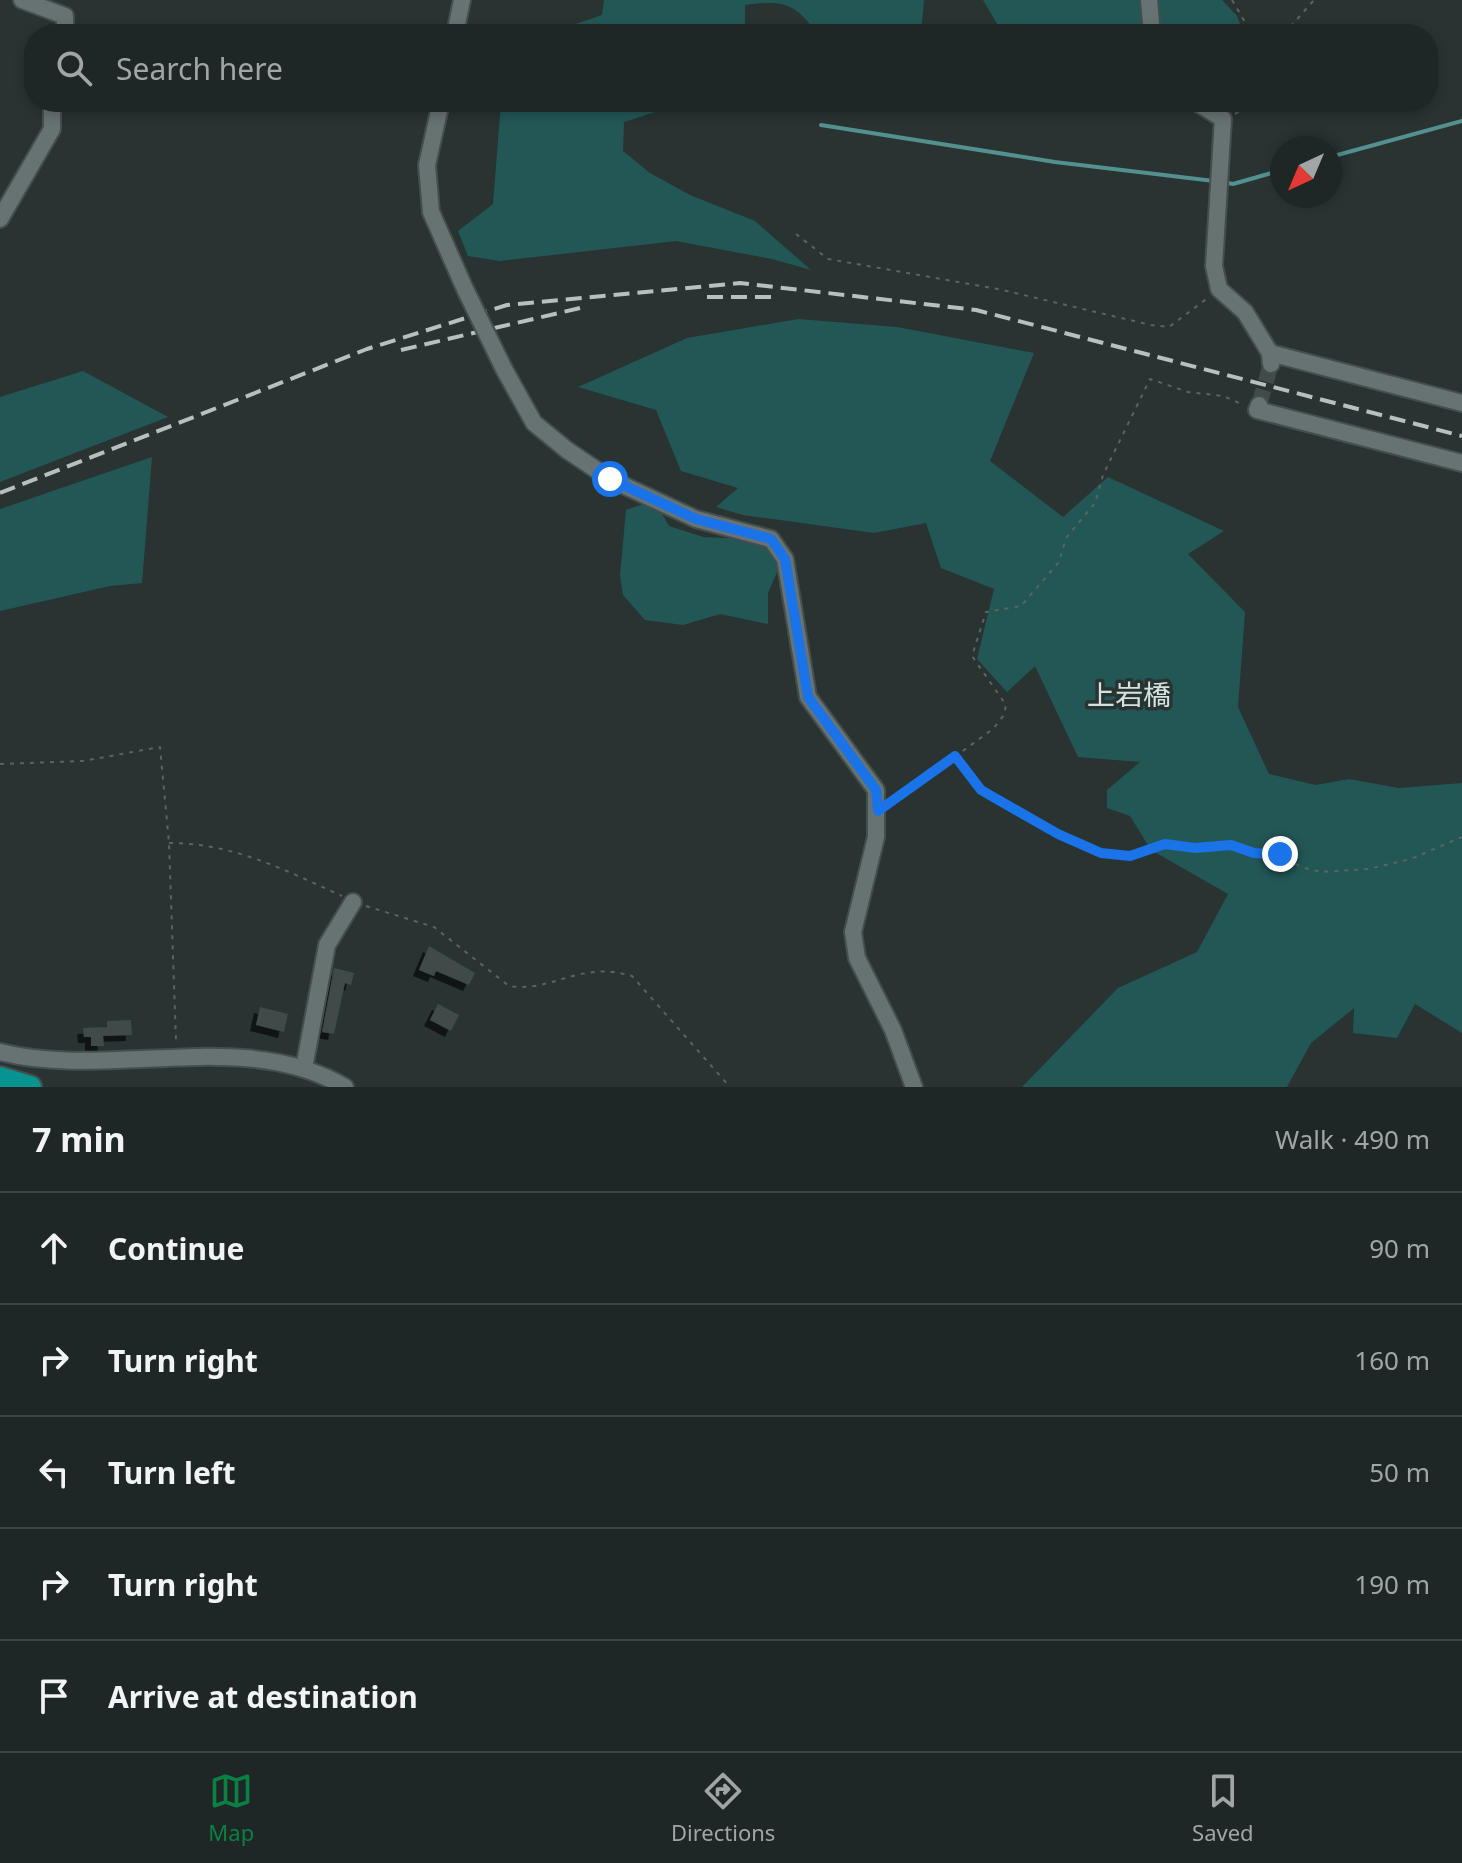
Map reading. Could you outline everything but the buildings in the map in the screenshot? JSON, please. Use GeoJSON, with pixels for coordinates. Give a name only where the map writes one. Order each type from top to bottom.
{"type":"FeatureCollection","features":[{"type":"Feature","properties":{"kind":"highway"},"geometry":{"type":"LineString","coordinates":[[0,1078],[30,1087]]}},
{"type":"Feature","properties":{"kind":"street"},"geometry":{"type":"LineString","coordinates":[[22,0],[65,16],[65,24]]}},
{"type":"Feature","properties":{"kind":"street"},"geometry":{"type":"LineString","coordinates":[[457,24],[462,0]]}},
{"type":"Feature","properties":{"kind":"street"},"geometry":{"type":"LineString","coordinates":[[1149,0],[1151,24]]}},
{"type":"Feature","properties":{"kind":"street"},"geometry":{"type":"LineString","coordinates":[[0,219],[52,129],[52,112]]}},
{"type":"Feature","properties":{"kind":"street"},"geometry":{"type":"LineString","coordinates":[[439,112],[427,165],[431,212],[504,369],[534,423],[610,479],[696,519],[771,539],[785,559],[808,697],[876,790],[878,811],[853,932],[857,958],[893,1030],[914,1087]]}},
{"type":"Feature","properties":{"kind":"street"},"geometry":{"type":"LineString","coordinates":[[1212,112],[1223,119],[1214,266],[1219,289],[1245,312],[1271,359],[1462,403]]}},
{"type":"Feature","properties":{"kind":"street"},"geometry":{"type":"LineString","coordinates":[[1258,407],[1407,452],[1462,463]]}},
{"type":"Feature","properties":{"kind":"street"},"geometry":{"type":"LineString","coordinates":[[304,1068],[327,945],[353,902]]}},
{"type":"Feature","properties":{"kind":"street"},"geometry":{"type":"LineString","coordinates":[[0,1052],[73,1063],[264,1059],[304,1068],[345,1087]]}},
{"type":"Feature","properties":{"kind":"path"},"geometry":{"type":"LineString","coordinates":[[1232,0],[1246,24]]}},
{"type":"Feature","properties":{"kind":"path"},"geometry":{"type":"LineString","coordinates":[[1293,24],[1314,0]]}},
{"type":"Feature","properties":{"kind":"path"},"geometry":{"type":"LineString","coordinates":[[1223,119],[1236,112]]}},
{"type":"Feature","properties":{"kind":"path"},"geometry":{"type":"LineString","coordinates":[[796,234],[828,259],[998,289],[1151,325],[1169,327],[1219,289]]}},
{"type":"Feature","properties":{"kind":"path"},"geometry":{"type":"LineString","coordinates":[[878,811],[993,729],[1004,715],[1006,705],[972,656],[986,612],[1021,606],[1059,562],[1066,538],[1095,503],[1103,475],[1150,379],[1188,392],[1223,396],[1258,407]]}},
{"type":"Feature","properties":{"kind":"path"},"geometry":{"type":"LineString","coordinates":[[0,764],[83,761],[160,747],[169,843],[177,1059]]}},
{"type":"Feature","properties":{"kind":"path"},"geometry":{"type":"LineString","coordinates":[[955,756],[981,790],[1058,834],[1101,853],[1130,856],[1165,844],[1195,848],[1231,845],[1254,853],[1280,854],[1301,867],[1321,872],[1368,869],[1411,859],[1462,837]]}},
{"type":"Feature","properties":{"kind":"path"},"geometry":{"type":"LineString","coordinates":[[169,843],[202,843],[230,848],[353,902],[434,927],[509,986],[540,985],[576,973],[614,971],[632,976],[730,1087]]}},
{"type":"Feature","properties":{"kind":"shaded area"},"geometry":{"type":"Polygon","coordinates":[[[604,0],[924,0],[922,24],[810,24],[795,9],[769,3],[745,5],[745,24],[575,24],[602,15],[604,0]]]}},
{"type":"Feature","properties":{"kind":"shaded area"},"geometry":{"type":"Polygon","coordinates":[[[983,0],[1222,0],[1240,24],[997,24],[983,0]]]}},
{"type":"Feature","properties":{"kind":"shaded area"},"geometry":{"type":"Polygon","coordinates":[[[500,112],[655,112],[624,122],[623,151],[650,173],[690,195],[755,221],[811,270],[772,259],[676,241],[500,261],[468,256],[458,231],[493,204],[500,112]]]}},
{"type":"Feature","properties":{"kind":"shaded area"},"geometry":{"type":"Polygon","coordinates":[[[798,319],[897,327],[1034,353],[990,461],[1063,517],[1108,477],[1224,531],[1188,554],[1245,612],[1238,707],[1269,774],[1316,785],[1349,779],[1399,788],[1462,783],[1462,1033],[1415,1004],[1397,1038],[1353,1033],[1354,1008],[1311,1043],[1287,1087],[1022,1087],[1118,988],[1197,952],[1228,894],[1151,850],[1130,816],[1107,808],[1107,790],[1140,762],[1078,757],[1035,666],[1007,692],[977,659],[994,589],[941,568],[926,523],[874,533],[743,515],[716,507],[738,488],[681,471],[656,410],[578,387],[687,338],[798,319]]]}},
{"type":"Feature","properties":{"kind":"shaded area"},"geometry":{"type":"Polygon","coordinates":[[[83,371],[168,417],[0,482],[0,397],[83,371]]]}},
{"type":"Feature","properties":{"kind":"shaded area"},"geometry":{"type":"Polygon","coordinates":[[[152,457],[142,583],[110,586],[0,611],[0,509],[152,457]]]}},
{"type":"Feature","properties":{"kind":"shaded area"},"geometry":{"type":"Polygon","coordinates":[[[646,503],[661,512],[669,526],[703,537],[764,540],[780,565],[768,593],[768,624],[720,614],[683,625],[645,620],[623,595],[620,575],[626,510],[646,503]]]}},
{"type":"Feature","properties":{"kind":"waterway"},"geometry":{"type":"LineString","coordinates":[[1342,154],[1462,121]]}},
{"type":"Feature","properties":{"kind":"waterway"},"geometry":{"type":"LineString","coordinates":[[821,125],[1055,162],[1214,181]]}},
{"type":"Feature","properties":{"kind":"waterway"},"geometry":{"type":"LineString","coordinates":[[1223,182],[1233,184],[1270,173]]}},
{"type":"Feature","properties":{"kind":"tunnel"},"geometry":{"type":"LineString","coordinates":[[1259,405],[1271,364]]}},
{"type":"Feature","properties":{"kind":"railway"},"geometry":{"type":"LineString","coordinates":[[0,493],[367,349],[507,305],[740,283],[976,310],[1462,436]]}},
{"type":"Feature","properties":{"kind":"railway"},"geometry":{"type":"LineString","coordinates":[[707,297],[771,297]]}},
{"type":"Feature","properties":{"kind":"railway"},"geometry":{"type":"LineString","coordinates":[[401,350],[580,308]]}},
{"type":"Feature","properties":{"kind":"district","name":"上岩橋"},"geometry":{"type":"Point","coordinates":[1129,695]}},
{"type":"Feature","properties":{"kind":"route"},"geometry":{"type":"LineString","coordinates":[[610,479],[696,519],[771,539],[785,559],[808,697],[876,790],[878,811],[955,756],[981,790],[1058,834],[1101,853],[1130,856],[1165,844],[1195,848],[1217,844],[1254,853],[1280,854]]}}]}
